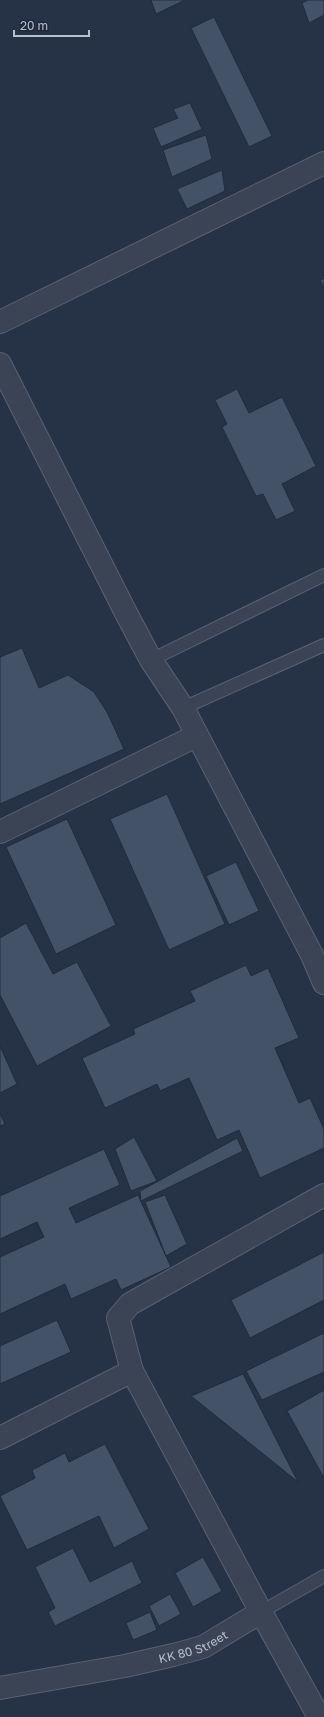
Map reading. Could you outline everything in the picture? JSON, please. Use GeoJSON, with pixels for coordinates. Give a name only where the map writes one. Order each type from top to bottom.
{"type":"FeatureCollection","features":[{"type":"Feature","properties":{"kind":"street"},"geometry":{"type":"LineString","coordinates":[[0,322],[324,163]]}},
{"type":"Feature","properties":{"kind":"street"},"geometry":{"type":"LineString","coordinates":[[0,364],[151,660],[183,708],[196,736],[308,948],[324,983]]}},
{"type":"Feature","properties":{"kind":"street"},"geometry":{"type":"LineString","coordinates":[[0,832],[196,736]]}},
{"type":"Feature","properties":{"kind":"street"},"geometry":{"type":"LineString","coordinates":[[319,1717],[276,1641],[142,1387],[132,1371],[118,1318],[130,1304],[324,1195]]}},
{"type":"Feature","properties":{"kind":"street"},"geometry":{"type":"LineString","coordinates":[[0,1438],[132,1371]]}},
{"type":"Feature","properties":{"kind":"street","name":"KK 80 Street"},"geometry":{"type":"LineString","coordinates":[[0,1688],[173,1656],[204,1646],[261,1612]]}},
{"type":"Feature","properties":{"kind":"lane"},"geometry":{"type":"LineString","coordinates":[[151,660],[324,575]]}},
{"type":"Feature","properties":{"kind":"lane"},"geometry":{"type":"LineString","coordinates":[[183,708],[324,645]]}},
{"type":"Feature","properties":{"kind":"lane"},"geometry":{"type":"LineString","coordinates":[[261,1612],[321,1581]]}},
{"type":"Feature","properties":{"kind":"building"},"geometry":{"type":"Polygon","coordinates":[[[151,0],[185,0],[156,14],[151,0]]]}},
{"type":"Feature","properties":{"kind":"building"},"geometry":{"type":"Polygon","coordinates":[[[308,0],[324,0],[324,15],[309,23],[302,3],[308,0]]]}},
{"type":"Feature","properties":{"kind":"building"},"geometry":{"type":"Polygon","coordinates":[[[214,17],[272,136],[249,147],[191,28],[214,17]]]}},
{"type":"Feature","properties":{"kind":"building"},"geometry":{"type":"Polygon","coordinates":[[[190,103],[202,129],[161,147],[153,128],[178,118],[173,109],[190,103]]]}},
{"type":"Feature","properties":{"kind":"building"},"geometry":{"type":"Polygon","coordinates":[[[206,135],[212,159],[172,177],[163,150],[206,135]]]}},
{"type":"Feature","properties":{"kind":"building"},"geometry":{"type":"Polygon","coordinates":[[[222,170],[225,191],[187,209],[177,189],[222,170]]]}},
{"type":"Feature","properties":{"kind":"building"},"geometry":{"type":"Polygon","coordinates":[[[324,278],[324,288],[320,280],[324,278]]]}},
{"type":"Feature","properties":{"kind":"building"},"geometry":{"type":"Polygon","coordinates":[[[237,389],[249,413],[282,397],[316,466],[282,484],[295,511],[276,520],[263,494],[256,496],[222,427],[227,424],[215,400],[237,389]]]}},
{"type":"Feature","properties":{"kind":"building"},"geometry":{"type":"Polygon","coordinates":[[[22,648],[39,688],[68,675],[94,692],[107,712],[124,749],[0,804],[0,657],[22,648]]]}},
{"type":"Feature","properties":{"kind":"building"},"geometry":{"type":"Polygon","coordinates":[[[167,794],[225,924],[169,950],[110,819],[167,794]]]}},
{"type":"Feature","properties":{"kind":"building"},"geometry":{"type":"Polygon","coordinates":[[[67,819],[116,925],[56,954],[6,847],[67,819]]]}},
{"type":"Feature","properties":{"kind":"building"},"geometry":{"type":"Polygon","coordinates":[[[236,862],[259,911],[229,925],[206,876],[236,862]]]}},
{"type":"Feature","properties":{"kind":"building"},"geometry":{"type":"Polygon","coordinates":[[[26,923],[53,974],[77,962],[111,1026],[37,1066],[0,995],[0,938],[26,923]]]}},
{"type":"Feature","properties":{"kind":"building"},"geometry":{"type":"Polygon","coordinates":[[[246,965],[251,976],[268,968],[299,1038],[275,1048],[299,1103],[310,1098],[324,1129],[324,1148],[260,1178],[239,1130],[217,1140],[189,1078],[160,1091],[157,1084],[105,1108],[82,1058],[135,1034],[133,1029],[195,1001],[190,991],[246,965]]]}},
{"type":"Feature","properties":{"kind":"building"},"geometry":{"type":"Polygon","coordinates":[[[0,1046],[17,1084],[0,1093],[0,1046]]]}},
{"type":"Feature","properties":{"kind":"building"},"geometry":{"type":"Polygon","coordinates":[[[0,1113],[5,1124],[0,1126],[0,1113]]]}},
{"type":"Feature","properties":{"kind":"building"},"geometry":{"type":"Polygon","coordinates":[[[134,1137],[157,1181],[131,1191],[115,1149],[134,1137]]]}},
{"type":"Feature","properties":{"kind":"building"},"geometry":{"type":"Polygon","coordinates":[[[237,1138],[243,1151],[141,1201],[140,1191],[237,1138]]]}},
{"type":"Feature","properties":{"kind":"building"},"geometry":{"type":"Polygon","coordinates":[[[104,1149],[120,1185],[69,1208],[76,1223],[138,1195],[171,1267],[121,1290],[116,1279],[71,1299],[65,1284],[0,1314],[0,1257],[44,1237],[37,1222],[0,1239],[0,1196],[104,1149]]]}},
{"type":"Feature","properties":{"kind":"building"},"geometry":{"type":"Polygon","coordinates":[[[165,1195],[187,1244],[166,1256],[145,1202],[165,1195]]]}},
{"type":"Feature","properties":{"kind":"building"},"geometry":{"type":"Polygon","coordinates":[[[324,1252],[324,1300],[250,1338],[231,1300],[324,1252]]]}},
{"type":"Feature","properties":{"kind":"building"},"geometry":{"type":"Polygon","coordinates":[[[57,1320],[71,1352],[0,1384],[0,1346],[57,1320]]]}},
{"type":"Feature","properties":{"kind":"building"},"geometry":{"type":"Polygon","coordinates":[[[324,1333],[324,1372],[262,1400],[246,1371],[324,1333]]]}},
{"type":"Feature","properties":{"kind":"building"},"geometry":{"type":"Polygon","coordinates":[[[243,1374],[298,1482],[191,1396],[243,1374]]]}},
{"type":"Feature","properties":{"kind":"building"},"geometry":{"type":"Polygon","coordinates":[[[324,1390],[324,1478],[287,1411],[324,1390]]]}},
{"type":"Feature","properties":{"kind":"building"},"geometry":{"type":"Polygon","coordinates":[[[105,1444],[149,1529],[114,1548],[99,1516],[27,1550],[0,1496],[35,1478],[32,1470],[65,1453],[69,1462],[105,1444]]]}},
{"type":"Feature","properties":{"kind":"building"},"geometry":{"type":"Polygon","coordinates":[[[73,1548],[90,1582],[132,1561],[142,1583],[55,1626],[48,1612],[55,1608],[35,1567],[73,1548]]]}},
{"type":"Feature","properties":{"kind":"building"},"geometry":{"type":"Polygon","coordinates":[[[203,1557],[222,1591],[193,1607],[175,1573],[203,1557]]]}},
{"type":"Feature","properties":{"kind":"building"},"geometry":{"type":"Polygon","coordinates":[[[170,1594],[181,1614],[159,1626],[149,1606],[170,1594]]]}},
{"type":"Feature","properties":{"kind":"building"},"geometry":{"type":"Polygon","coordinates":[[[150,1612],[157,1630],[133,1640],[126,1623],[150,1612]]]}}]}
